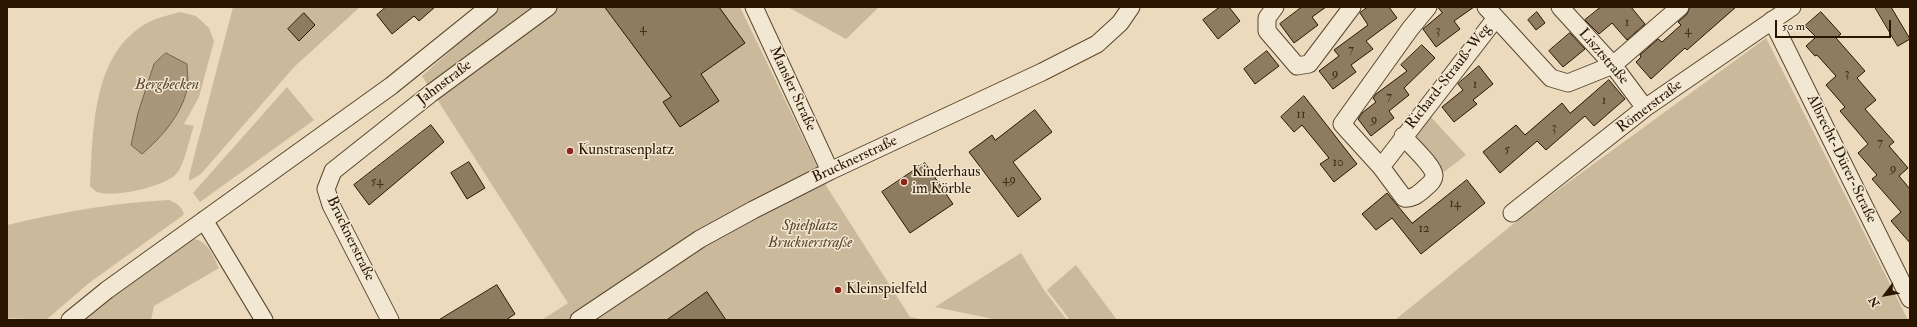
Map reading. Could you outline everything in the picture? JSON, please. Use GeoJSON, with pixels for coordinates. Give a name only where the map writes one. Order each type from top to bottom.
{"type":"FeatureCollection","features":[{"type":"Feature","properties":{"kind":"street"},"geometry":{"type":"LineString","coordinates":[[70,320],[107,290],[391,86],[464,29],[489,7]]}},
{"type":"Feature","properties":{"kind":"street","name":"Jahnstraße"},"geometry":{"type":"LineString","coordinates":[[345,162],[430,94],[548,7]]}},
{"type":"Feature","properties":{"kind":"street","name":"Mansler Straße"},"geometry":{"type":"LineString","coordinates":[[754,7],[830,171]]}},
{"type":"Feature","properties":{"kind":"street","name":"Brucknerstraße"},"geometry":{"type":"LineString","coordinates":[[579,320],[700,239],[830,171],[1042,72],[1097,44],[1120,23],[1132,7]]}},
{"type":"Feature","properties":{"kind":"street"},"geometry":{"type":"LineString","coordinates":[[1275,7],[1267,18],[1267,31],[1297,66],[1309,64],[1352,7]]}},
{"type":"Feature","properties":{"kind":"street"},"geometry":{"type":"LineString","coordinates":[[1381,167],[1342,124],[1410,29],[1428,7]]}},
{"type":"Feature","properties":{"kind":"street","name":"Lisztstraße"},"geometry":{"type":"LineString","coordinates":[[1560,7],[1613,64],[1645,108]]}},
{"type":"Feature","properties":{"kind":"street"},"geometry":{"type":"LineString","coordinates":[[1491,13],[1551,78],[1568,83],[1613,64],[1680,7]]}},
{"type":"Feature","properties":{"kind":"street","name":"Römerstraße"},"geometry":{"type":"LineString","coordinates":[[1512,214],[1645,108],[1792,7]]}},
{"type":"Feature","properties":{"kind":"street","name":"Richard-Strauß-Weg"},"geometry":{"type":"LineString","coordinates":[[1403,136],[1430,167],[1434,175],[1432,183],[1414,197],[1404,198],[1381,167],[1403,136],[1491,13]]}},
{"type":"Feature","properties":{"kind":"street","name":"Albrecht-Dürer-Straße"},"geometry":{"type":"LineString","coordinates":[[1772,20],[1910,299]]}},
{"type":"Feature","properties":{"kind":"street","name":"Brucknerstraße"},"geometry":{"type":"LineString","coordinates":[[345,162],[333,171],[326,189],[331,205],[390,320]]}},
{"type":"Feature","properties":{"kind":"street"},"geometry":{"type":"LineString","coordinates":[[204,220],[264,320]]}},
{"type":"Feature","properties":{"kind":"green space"},"geometry":{"type":"Polygon","coordinates":[[[233,7],[360,7],[294,67],[201,174],[189,181],[189,176],[233,7]]]}},
{"type":"Feature","properties":{"kind":"green space","name":"Spielplatz Brucknerstraße"},"geometry":{"type":"Polygon","coordinates":[[[500,7],[740,7],[827,187],[910,317],[925,320],[542,320],[568,303],[422,76],[500,7]]]}},
{"type":"Feature","properties":{"kind":"green space"},"geometry":{"type":"Polygon","coordinates":[[[788,7],[879,7],[846,39],[788,7]]]}},
{"type":"Feature","properties":{"kind":"green space"},"geometry":{"type":"Polygon","coordinates":[[[180,12],[196,16],[209,28],[214,41],[199,97],[184,124],[194,126],[180,169],[171,178],[151,187],[115,194],[97,192],[90,186],[92,144],[94,122],[103,79],[112,60],[123,43],[138,29],[158,18],[180,12]]]}},
{"type":"Feature","properties":{"kind":"green space"},"geometry":{"type":"Polygon","coordinates":[[[1766,38],[1908,320],[1395,320],[1528,212],[1766,38]]]}},
{"type":"Feature","properties":{"kind":"green space"},"geometry":{"type":"Polygon","coordinates":[[[287,87],[314,120],[200,202],[193,193],[287,87]]]}},
{"type":"Feature","properties":{"kind":"green space"},"geometry":{"type":"Polygon","coordinates":[[[1430,116],[1466,155],[1444,172],[1415,137],[1430,116]]]}},
{"type":"Feature","properties":{"kind":"green space"},"geometry":{"type":"Polygon","coordinates":[[[169,200],[182,209],[184,214],[182,216],[89,283],[46,320],[7,318],[7,225],[87,209],[127,203],[169,200]]]}},
{"type":"Feature","properties":{"kind":"green space"},"geometry":{"type":"Polygon","coordinates":[[[194,239],[199,240],[206,246],[219,268],[154,306],[151,320],[81,320],[100,304],[181,246],[194,239]]]}},
{"type":"Feature","properties":{"kind":"green space"},"geometry":{"type":"Polygon","coordinates":[[[1021,253],[1044,290],[1067,320],[998,320],[935,307],[1021,253]]]}},
{"type":"Feature","properties":{"kind":"green space"},"geometry":{"type":"Polygon","coordinates":[[[1076,265],[1117,320],[1070,320],[1047,290],[1076,265]]]}},
{"type":"Feature","properties":{"kind":"water","name":"Bergbecken"},"geometry":{"type":"Polygon","coordinates":[[[166,53],[187,64],[187,89],[181,107],[170,125],[142,154],[131,145],[138,113],[154,64],[166,53]]]}},
{"type":"Feature","properties":{"kind":"building"},"geometry":{"type":"Polygon","coordinates":[[[386,7],[435,7],[419,21],[414,16],[392,34],[377,15],[386,7]]]}},
{"type":"Feature","properties":{"kind":"building"},"geometry":{"type":"Polygon","coordinates":[[[605,7],[719,7],[745,43],[701,74],[719,101],[680,127],[663,102],[671,97],[605,7]]]}},
{"type":"Feature","properties":{"kind":"building"},"geometry":{"type":"Polygon","coordinates":[[[1220,7],[1229,7],[1240,21],[1218,39],[1203,20],[1220,7]]]}},
{"type":"Feature","properties":{"kind":"building"},"geometry":{"type":"Polygon","coordinates":[[[1302,7],[1326,7],[1312,17],[1318,25],[1294,43],[1280,24],[1302,7]]]}},
{"type":"Feature","properties":{"kind":"building"},"geometry":{"type":"Polygon","coordinates":[[[1368,7],[1389,7],[1397,18],[1366,41],[1373,49],[1351,65],[1356,72],[1333,89],[1319,71],[1339,56],[1334,50],[1368,25],[1360,13],[1368,7]]]}},
{"type":"Feature","properties":{"kind":"building"},"geometry":{"type":"Polygon","coordinates":[[[1438,7],[1474,7],[1454,21],[1460,29],[1436,47],[1423,29],[1442,13],[1438,7]]]}},
{"type":"Feature","properties":{"kind":"building"},"geometry":{"type":"Polygon","coordinates":[[[1601,7],[1631,7],[1645,24],[1627,40],[1612,23],[1599,34],[1585,20],[1601,7]]]}},
{"type":"Feature","properties":{"kind":"building"},"geometry":{"type":"Polygon","coordinates":[[[1690,7],[1736,7],[1687,50],[1685,48],[1651,79],[1636,62],[1641,57],[1640,55],[1658,39],[1662,42],[1681,25],[1678,22],[1687,14],[1690,7]]]}},
{"type":"Feature","properties":{"kind":"building"},"geometry":{"type":"Polygon","coordinates":[[[1875,7],[1891,7],[1910,39],[1898,46],[1875,7]]]}},
{"type":"Feature","properties":{"kind":"building"},"geometry":{"type":"Polygon","coordinates":[[[1537,12],[1545,23],[1536,30],[1528,20],[1537,12]]]}},
{"type":"Feature","properties":{"kind":"building"},"geometry":{"type":"Polygon","coordinates":[[[1821,12],[1841,34],[1836,38],[1865,71],[1857,78],[1876,100],[1865,109],[1894,142],[1889,146],[1908,168],[1899,176],[1910,189],[1910,243],[1891,221],[1901,212],[1872,179],[1877,175],[1858,153],[1868,144],[1840,111],[1845,107],[1826,85],[1836,76],[1817,55],[1815,56],[1806,46],[1816,37],[1805,26],[1821,12]]]}},
{"type":"Feature","properties":{"kind":"building"},"geometry":{"type":"Polygon","coordinates":[[[304,13],[315,25],[299,41],[288,29],[304,13]]]}},
{"type":"Feature","properties":{"kind":"building"},"geometry":{"type":"Polygon","coordinates":[[[1570,33],[1585,49],[1563,67],[1549,51],[1570,33]]]}},
{"type":"Feature","properties":{"kind":"building"},"geometry":{"type":"Polygon","coordinates":[[[1422,45],[1435,58],[1404,88],[1409,95],[1389,111],[1394,118],[1371,136],[1358,119],[1362,113],[1376,102],[1373,98],[1376,94],[1407,71],[1401,65],[1422,45]]]}},
{"type":"Feature","properties":{"kind":"building"},"geometry":{"type":"Polygon","coordinates":[[[1267,51],[1279,66],[1255,84],[1244,69],[1267,51]]]}},
{"type":"Feature","properties":{"kind":"building"},"geometry":{"type":"Polygon","coordinates":[[[1479,66],[1493,84],[1473,100],[1477,104],[1454,122],[1442,107],[1463,90],[1458,84],[1479,66]]]}},
{"type":"Feature","properties":{"kind":"building"},"geometry":{"type":"Polygon","coordinates":[[[1609,80],[1625,99],[1594,126],[1585,116],[1546,150],[1537,141],[1500,173],[1483,152],[1516,125],[1525,135],[1562,103],[1570,113],[1609,80]]]}},
{"type":"Feature","properties":{"kind":"building"},"geometry":{"type":"Polygon","coordinates":[[[1304,96],[1357,164],[1334,182],[1320,164],[1329,158],[1302,125],[1294,132],[1281,117],[1304,96]]]}},
{"type":"Feature","properties":{"kind":"building"},"geometry":{"type":"Polygon","coordinates":[[[1035,110],[1052,132],[1013,162],[1041,199],[1018,217],[969,152],[992,135],[995,140],[1035,110]]]}},
{"type":"Feature","properties":{"kind":"building"},"geometry":{"type":"Polygon","coordinates":[[[431,125],[444,142],[369,205],[354,185],[431,125]]]}},
{"type":"Feature","properties":{"kind":"building"},"geometry":{"type":"Polygon","coordinates":[[[469,162],[485,188],[467,199],[451,173],[469,162]]]}},
{"type":"Feature","properties":{"kind":"building"},"geometry":{"type":"Polygon","coordinates":[[[925,163],[953,204],[910,233],[882,192],[925,163]]]}},
{"type":"Feature","properties":{"kind":"building"},"geometry":{"type":"Polygon","coordinates":[[[1467,180],[1485,203],[1421,254],[1392,218],[1376,230],[1362,214],[1387,193],[1412,223],[1467,180]]]}},
{"type":"Feature","properties":{"kind":"building"},"geometry":{"type":"Polygon","coordinates":[[[497,285],[515,314],[506,320],[439,320],[497,285]]]}},
{"type":"Feature","properties":{"kind":"building"},"geometry":{"type":"Polygon","coordinates":[[[707,292],[726,320],[667,320],[707,292]]]}},
{"type":"Feature","properties":{"kind":"place","name":"Kunstrasenplatz"},"geometry":{"type":"Point","coordinates":[570,151]}},
{"type":"Feature","properties":{"kind":"place","name":"Kinderhaus im Körble"},"geometry":{"type":"Point","coordinates":[904,182]}},
{"type":"Feature","properties":{"kind":"place","name":"Kleinspielfeld"},"geometry":{"type":"Point","coordinates":[838,290]}}]}
